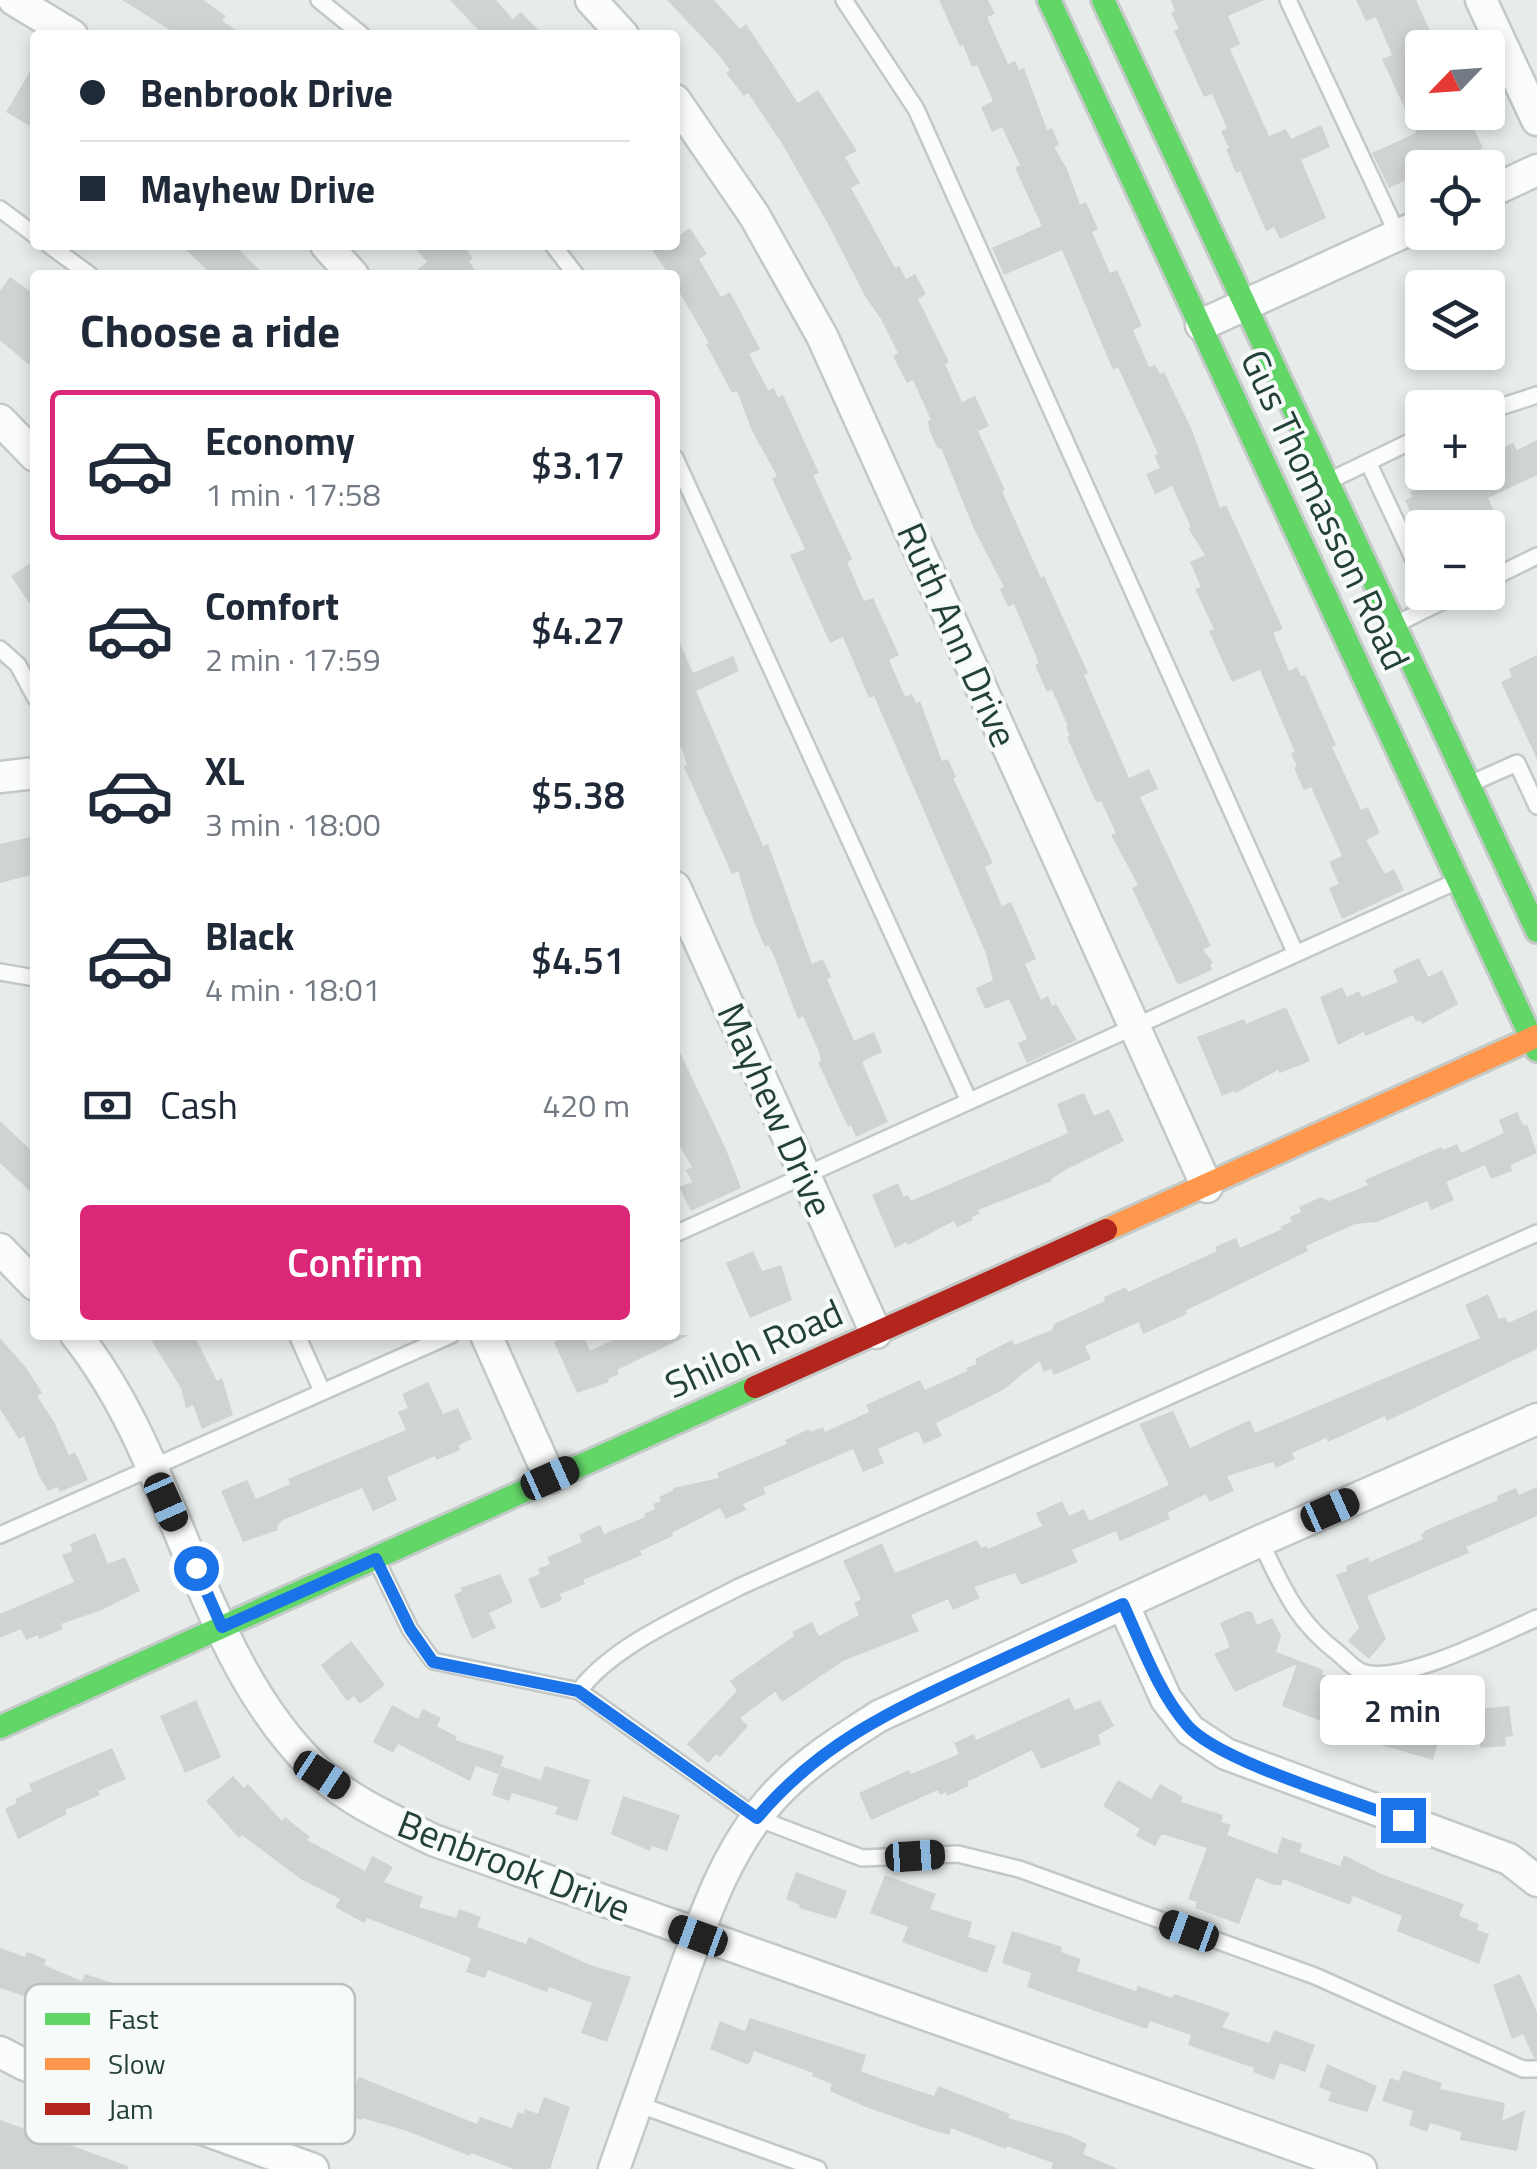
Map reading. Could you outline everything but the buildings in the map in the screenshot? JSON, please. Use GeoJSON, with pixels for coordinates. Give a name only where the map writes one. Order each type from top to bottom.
{"type":"FeatureCollection","features":[{"type":"Feature","properties":{"kind":"main road","name":"Gus Thomasson Road"},"geometry":{"type":"LineString","coordinates":[[1049,0],[1200,325],[1371,636],[1468,784],[1537,931]]}},
{"type":"Feature","properties":{"kind":"main road","name":"Gus Thomasson Road"},"geometry":{"type":"LineString","coordinates":[[1103,0],[1328,482],[1371,636],[1458,881],[1535,1042]]}},
{"type":"Feature","properties":{"kind":"main road","name":"Shiloh Road"},"geometry":{"type":"LineString","coordinates":[[0,1727],[550,1478],[1535,1042]]}},
{"type":"Feature","properties":{"kind":"street"},"geometry":{"type":"LineString","coordinates":[[14,0],[64,30]]}},
{"type":"Feature","properties":{"kind":"street"},"geometry":{"type":"LineString","coordinates":[[591,0],[618,30]]}},
{"type":"Feature","properties":{"kind":"street"},"geometry":{"type":"LineString","coordinates":[[1481,0],[1537,120]]}},
{"type":"Feature","properties":{"kind":"street","name":"Ruth Ann Drive"},"geometry":{"type":"LineString","coordinates":[[680,107],[754,215],[822,336],[1207,1187]]}},
{"type":"Feature","properties":{"kind":"street"},"geometry":{"type":"LineString","coordinates":[[1505,185],[1537,170]]}},
{"type":"Feature","properties":{"kind":"street"},"geometry":{"type":"LineString","coordinates":[[1200,325],[1405,232]]}},
{"type":"Feature","properties":{"kind":"street"},"geometry":{"type":"LineString","coordinates":[[330,250],[348,270]]}},
{"type":"Feature","properties":{"kind":"street"},"geometry":{"type":"LineString","coordinates":[[0,420],[30,451]]}},
{"type":"Feature","properties":{"kind":"street"},"geometry":{"type":"LineString","coordinates":[[0,777],[30,774]]}},
{"type":"Feature","properties":{"kind":"street","name":"Mayhew Drive"},"geometry":{"type":"LineString","coordinates":[[680,897],[876,1333]]}},
{"type":"Feature","properties":{"kind":"street"},"geometry":{"type":"LineString","coordinates":[[0,1250],[30,1280]]}},
{"type":"Feature","properties":{"kind":"street","name":"Benbrook Drive"},"geometry":{"type":"LineString","coordinates":[[79,1340],[127,1414],[252,1687],[322,1775],[382,1814],[433,1840],[1361,2169]]}},
{"type":"Feature","properties":{"kind":"street"},"geometry":{"type":"LineString","coordinates":[[488,1340],[550,1478]]}},
{"type":"Feature","properties":{"kind":"street"},"geometry":{"type":"LineString","coordinates":[[614,2169],[722,1876],[757,1818],[781,1789],[823,1752],[880,1716],[1537,1419]]}},
{"type":"Feature","properties":{"kind":"street"},"geometry":{"type":"LineString","coordinates":[[1123,1604],[1166,1699],[1190,1730],[1226,1754],[1509,1859],[1537,1882]]}},
{"type":"Feature","properties":{"kind":"street"},"geometry":{"type":"LineString","coordinates":[[0,2052],[25,2065]]}},
{"type":"Feature","properties":{"kind":"street"},"geometry":{"type":"LineString","coordinates":[[244,2144],[313,2169]]}},
{"type":"Feature","properties":{"kind":"lane"},"geometry":{"type":"LineString","coordinates":[[319,0],[356,30]]}},
{"type":"Feature","properties":{"kind":"lane"},"geometry":{"type":"LineString","coordinates":[[844,0],[916,108],[1296,954]]}},
{"type":"Feature","properties":{"kind":"lane"},"geometry":{"type":"LineString","coordinates":[[1288,0],[1405,221]]}},
{"type":"Feature","properties":{"kind":"lane"},"geometry":{"type":"LineString","coordinates":[[0,210],[30,231]]}},
{"type":"Feature","properties":{"kind":"lane"},"geometry":{"type":"LineString","coordinates":[[56,250],[83,270]]}},
{"type":"Feature","properties":{"kind":"lane"},"geometry":{"type":"LineString","coordinates":[[557,250],[572,270]]}},
{"type":"Feature","properties":{"kind":"lane"},"geometry":{"type":"LineString","coordinates":[[1505,405],[1537,395]]}},
{"type":"Feature","properties":{"kind":"lane"},"geometry":{"type":"LineString","coordinates":[[1328,482],[1405,444]]}},
{"type":"Feature","properties":{"kind":"lane"},"geometry":{"type":"LineString","coordinates":[[1368,462],[1405,541]]}},
{"type":"Feature","properties":{"kind":"lane"},"geometry":{"type":"LineString","coordinates":[[680,469],[969,1101]]}},
{"type":"Feature","properties":{"kind":"lane"},"geometry":{"type":"LineString","coordinates":[[1505,572],[1537,556]]}},
{"type":"Feature","properties":{"kind":"lane"},"geometry":{"type":"LineString","coordinates":[[1371,636],[1415,610]]}},
{"type":"Feature","properties":{"kind":"lane"},"geometry":{"type":"LineString","coordinates":[[0,649],[18,665],[30,688]]}},
{"type":"Feature","properties":{"kind":"lane"},"geometry":{"type":"LineString","coordinates":[[1468,784],[1517,764],[1537,806]]}},
{"type":"Feature","properties":{"kind":"lane"},"geometry":{"type":"LineString","coordinates":[[680,1232],[1458,881]]}},
{"type":"Feature","properties":{"kind":"lane"},"geometry":{"type":"LineString","coordinates":[[0,972],[30,977]]}},
{"type":"Feature","properties":{"kind":"lane"},"geometry":{"type":"LineString","coordinates":[[578,1691],[591,1674],[650,1635],[739,1587],[1537,1233]]}},
{"type":"Feature","properties":{"kind":"lane"},"geometry":{"type":"LineString","coordinates":[[299,1340],[322,1391]]}},
{"type":"Feature","properties":{"kind":"lane"},"geometry":{"type":"LineString","coordinates":[[0,1535],[439,1340]]}},
{"type":"Feature","properties":{"kind":"lane"},"geometry":{"type":"LineString","coordinates":[[1260,1541],[1292,1608],[1314,1635],[1363,1673],[1401,1672],[1442,1659],[1537,1618]]}},
{"type":"Feature","properties":{"kind":"lane"},"geometry":{"type":"LineString","coordinates":[[376,1559],[410,1629],[433,1662],[578,1691],[757,1818],[862,1858],[958,1854],[1019,1869],[1315,1976],[1523,2069],[1537,2069]]}},
{"type":"Feature","properties":{"kind":"lane"},"geometry":{"type":"LineString","coordinates":[[637,2104],[818,2169]]}},
{"type":"Feature","properties":{"kind":"traffic: fast"},"geometry":{"type":"LineString","coordinates":[[1049,0],[1537,1050]]}},
{"type":"Feature","properties":{"kind":"traffic: fast"},"geometry":{"type":"LineString","coordinates":[[1103,0],[1537,931]]}},
{"type":"Feature","properties":{"kind":"traffic: fast"},"geometry":{"type":"LineString","coordinates":[[0,1727],[755,1387]]}},
{"type":"Feature","properties":{"kind":"traffic: slow"},"geometry":{"type":"LineString","coordinates":[[1106,1230],[1537,1036]]}},
{"type":"Feature","properties":{"kind":"traffic: jam"},"geometry":{"type":"LineString","coordinates":[[755,1387],[1106,1230]]}},
{"type":"Feature","properties":{"kind":"route"},"geometry":{"type":"LineString","coordinates":[[196,1568],[222,1627],[376,1559],[410,1629],[433,1662],[578,1691],[757,1818],[781,1789],[823,1752],[880,1716],[1123,1604],[1166,1699],[1190,1730],[1226,1754],[1403,1820]]}}]}
